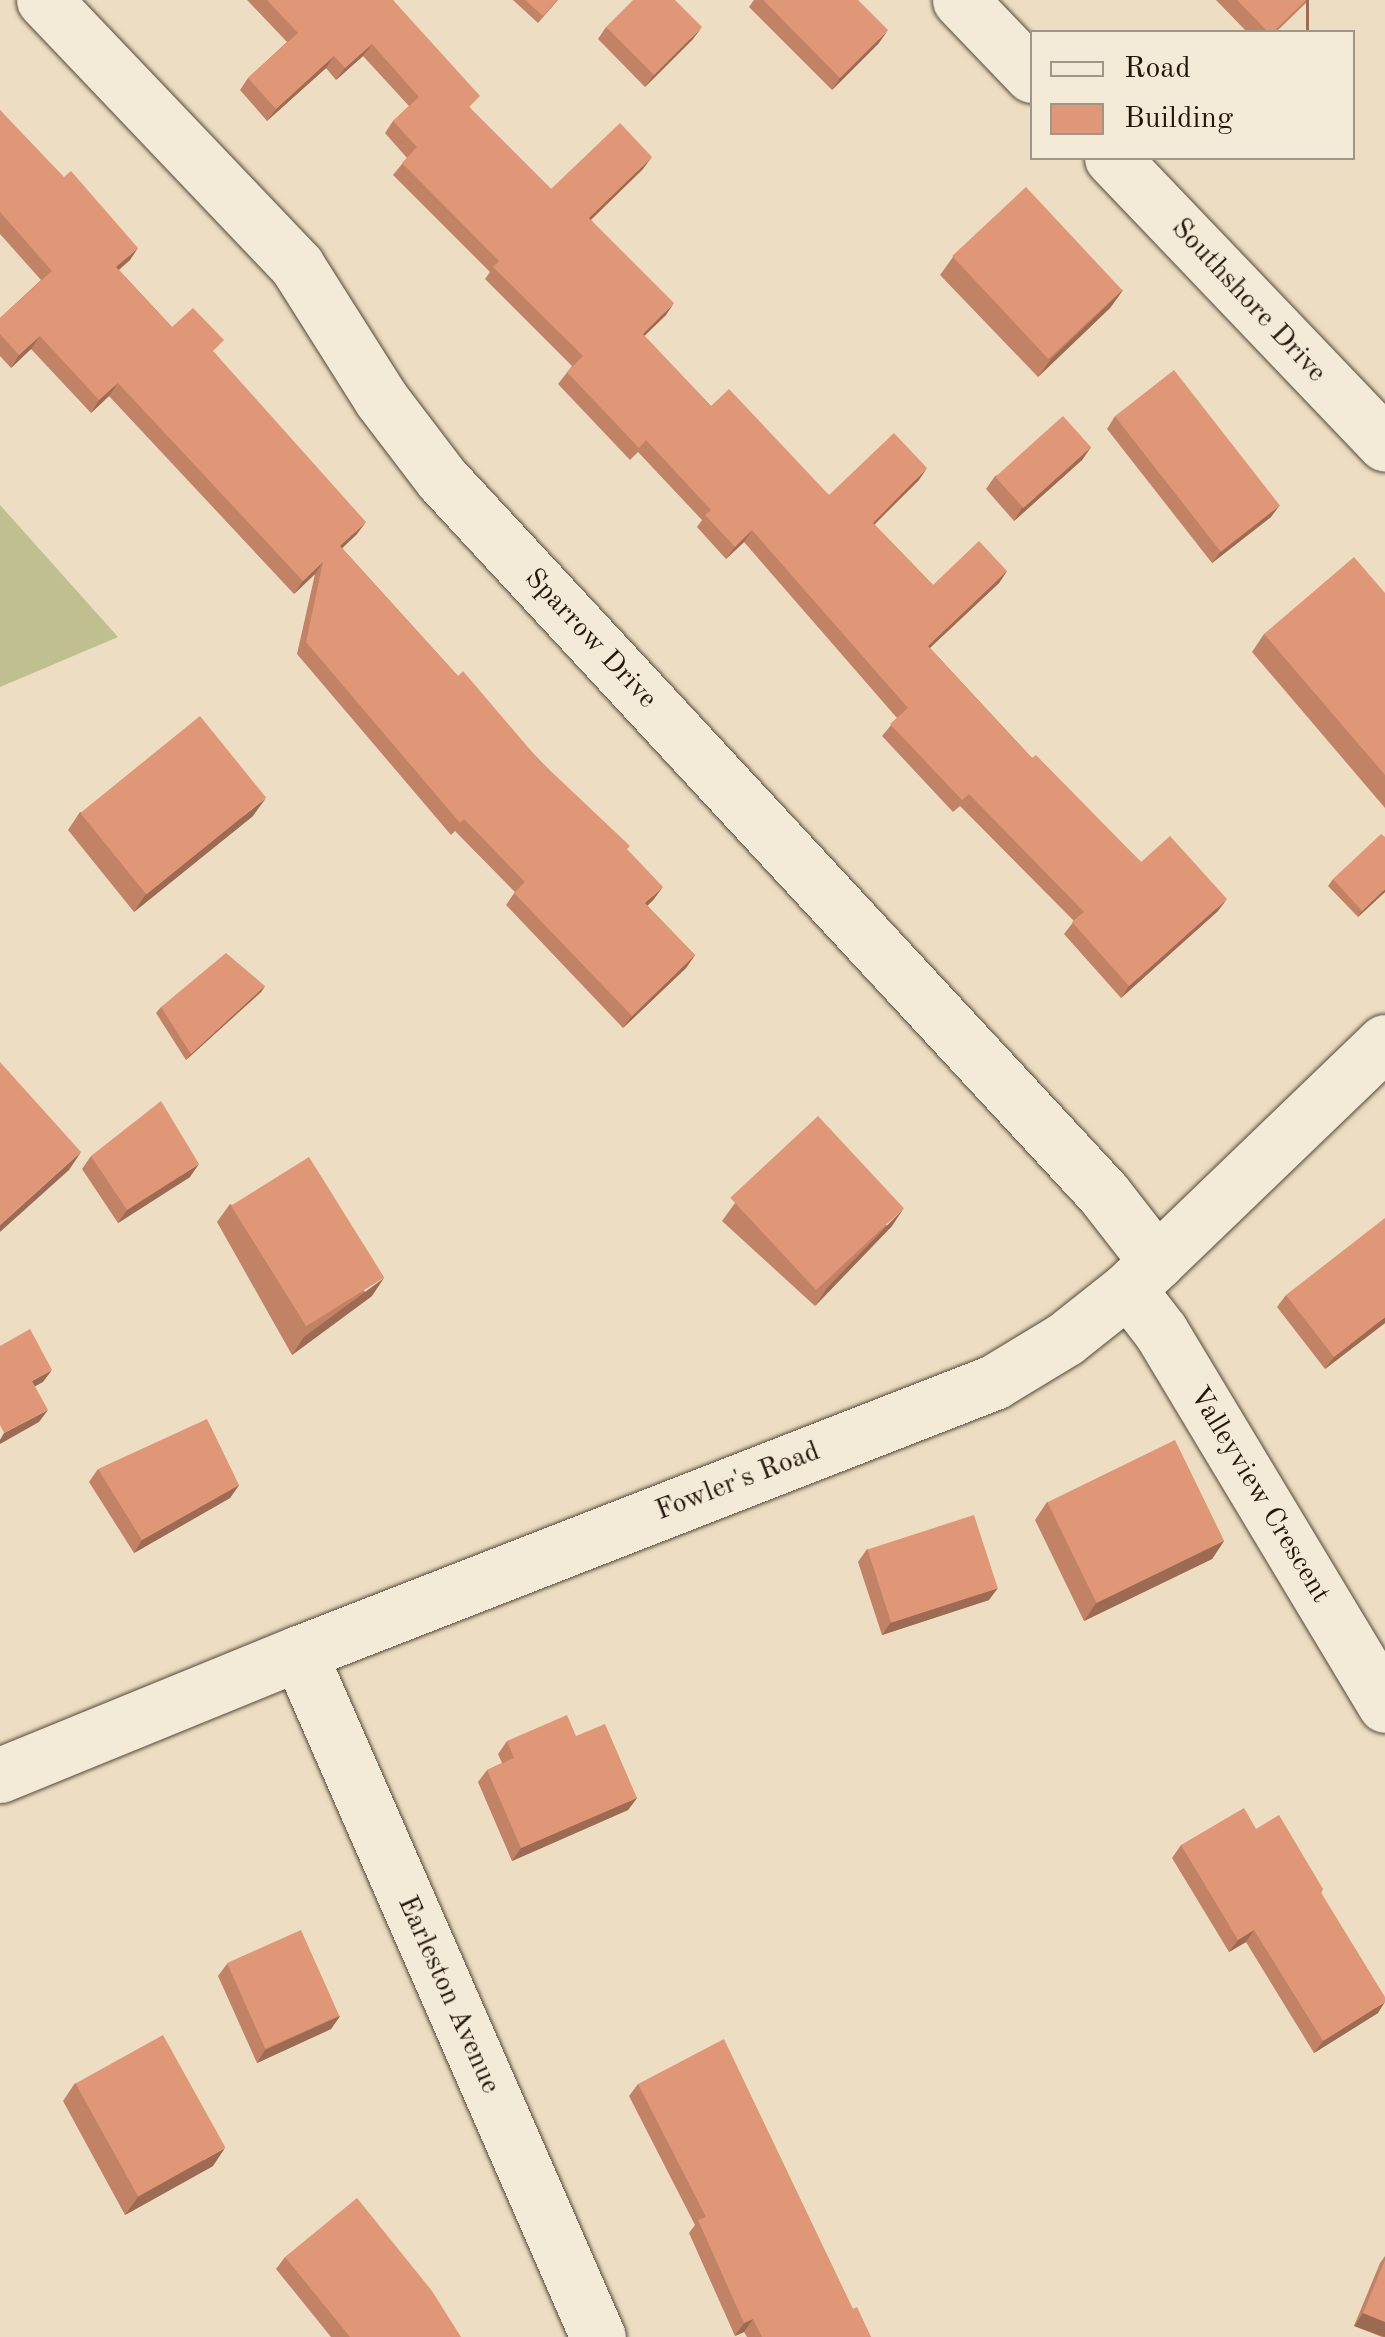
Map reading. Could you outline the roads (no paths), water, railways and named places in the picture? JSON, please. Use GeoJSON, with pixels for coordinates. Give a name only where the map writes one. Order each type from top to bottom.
{"type":"FeatureCollection","features":[{"type":"Feature","properties":{"kind":"street","name":"Sparrow Drive"},"geometry":{"type":"LineString","coordinates":[[44,0],[298,266],[380,399],[442,479],[1104,1194],[1142,1276]]}},
{"type":"Feature","properties":{"kind":"street"},"geometry":{"type":"LineString","coordinates":[[960,0],[1030,73]]}},
{"type":"Feature","properties":{"kind":"street","name":"Southshore Drive"},"geometry":{"type":"LineString","coordinates":[[1114,160],[1385,444]]}},
{"type":"Feature","properties":{"kind":"street","name":"Fowler's Road"},"geometry":{"type":"LineString","coordinates":[[0,1775],[298,1653],[967,1394],[1030,1362],[1142,1276],[1385,1042]]}},
{"type":"Feature","properties":{"kind":"street","name":"Valleyview Crescent"},"geometry":{"type":"LineString","coordinates":[[1142,1276],[1161,1332],[1385,1705]]}},
{"type":"Feature","properties":{"kind":"street","name":"Earleston Avenue"},"geometry":{"type":"LineString","coordinates":[[298,1653],[598,2337]]}}]}
